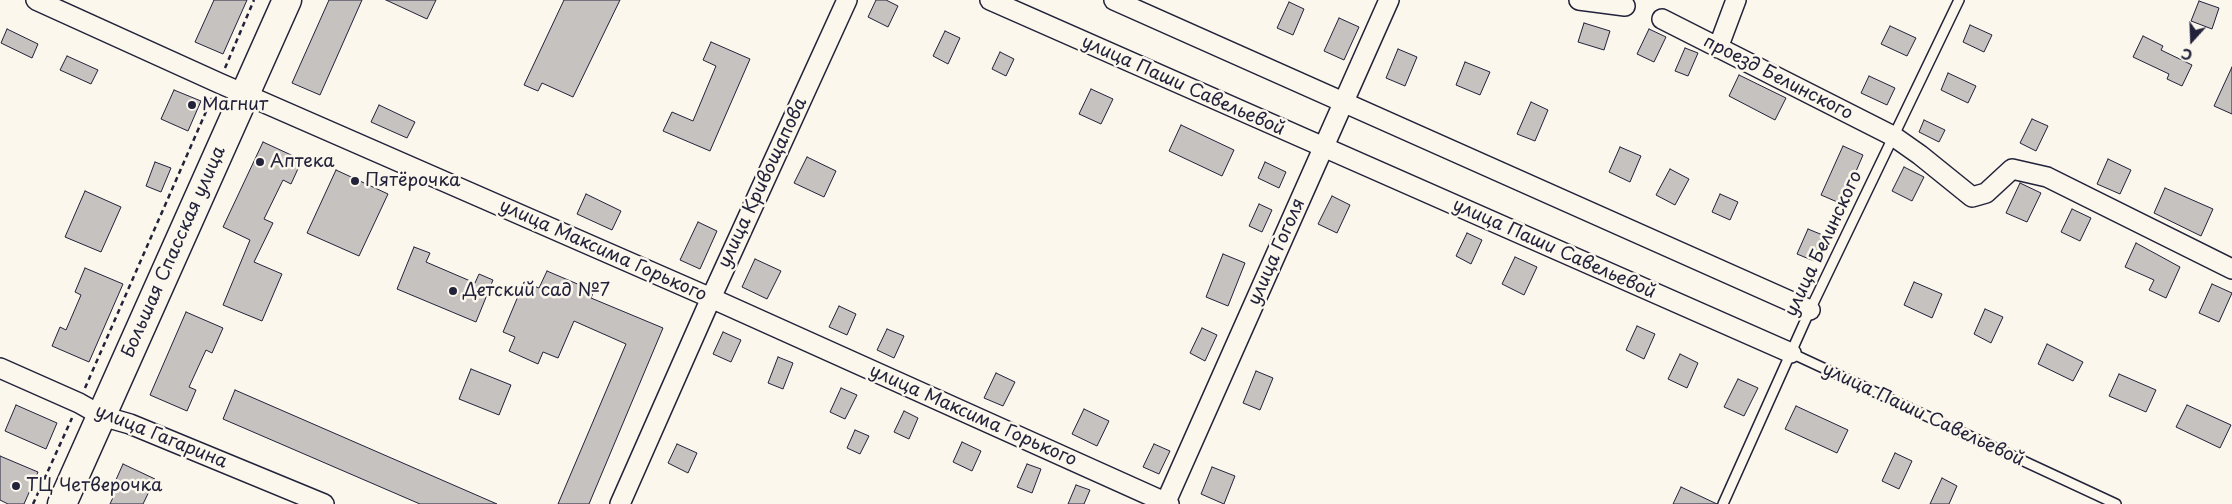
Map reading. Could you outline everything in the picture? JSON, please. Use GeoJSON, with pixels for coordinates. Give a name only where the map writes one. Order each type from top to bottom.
{"type":"FeatureCollection","features":[{"type":"Feature","properties":{"kind":"main road","name":"Большая Спасская улица"},"geometry":{"type":"LineString","coordinates":[[62,504],[90,409],[288,0]]}},
{"type":"Feature","properties":{"kind":"street","name":"улица Максима Горького"},"geometry":{"type":"LineString","coordinates":[[36,0],[219,83],[711,298],[1166,504]]}},
{"type":"Feature","properties":{"kind":"street","name":"улица Кривощапова"},"geometry":{"type":"LineString","coordinates":[[620,504],[711,298],[847,0]]}},
{"type":"Feature","properties":{"kind":"street","name":"улица Паши Савельевой"},"geometry":{"type":"LineString","coordinates":[[990,0],[1791,353]]}},
{"type":"Feature","properties":{"kind":"street"},"geometry":{"type":"LineString","coordinates":[[1114,0],[1810,310]]}},
{"type":"Feature","properties":{"kind":"street","name":"улица Гоголя"},"geometry":{"type":"LineString","coordinates":[[1166,504],[1389,0]]}},
{"type":"Feature","properties":{"kind":"street"},"geometry":{"type":"LineString","coordinates":[[1579,0],[1625,6]]}},
{"type":"Feature","properties":{"kind":"street"},"geometry":{"type":"LineString","coordinates":[[1718,48],[1736,0]]}},
{"type":"Feature","properties":{"kind":"street","name":"проезд Белинского"},"geometry":{"type":"LineString","coordinates":[[1662,19],[1893,136],[1920,155],[1972,198],[1986,193],[2012,169],[2046,177],[2232,269]]}},
{"type":"Feature","properties":{"kind":"street","name":"улица Гагарина"},"geometry":{"type":"LineString","coordinates":[[0,368],[90,409],[324,504]]}},
{"type":"Feature","properties":{"kind":"lane","name":"улица Белинского"},"geometry":{"type":"LineString","coordinates":[[1723,504],[1810,310],[1959,0]]}},
{"type":"Feature","properties":{"kind":"lane","name":"улица Паши Савельевой"},"geometry":{"type":"LineString","coordinates":[[1791,353],[2116,504]]}},
{"type":"Feature","properties":{"kind":"path"},"geometry":{"type":"LineString","coordinates":[[34,504],[90,409],[219,83],[254,0]]}},
{"type":"Feature","properties":{"kind":"building"},"geometry":{"type":"Polygon","coordinates":[[[214,0],[247,0],[223,54],[195,42],[214,0]]]}},
{"type":"Feature","properties":{"kind":"building"},"geometry":{"type":"Polygon","coordinates":[[[329,0],[362,0],[320,95],[292,83],[329,0]]]}},
{"type":"Feature","properties":{"kind":"building"},"geometry":{"type":"Polygon","coordinates":[[[386,0],[436,0],[427,19],[386,0]]]}},
{"type":"Feature","properties":{"kind":"building"},"geometry":{"type":"Polygon","coordinates":[[[564,0],[620,0],[573,97],[542,83],[538,91],[524,85],[564,0]]]}},
{"type":"Feature","properties":{"kind":"building"},"geometry":{"type":"Polygon","coordinates":[[[876,0],[886,0],[898,6],[888,27],[868,17],[876,0]]]}},
{"type":"Feature","properties":{"kind":"building"},"geometry":{"type":"Polygon","coordinates":[[[2199,1],[2219,8],[2212,29],[2191,21],[2199,1]]]}},
{"type":"Feature","properties":{"kind":"building"},"geometry":{"type":"Polygon","coordinates":[[[1289,2],[1304,9],[1293,35],[1277,28],[1289,2]]]}},
{"type":"Feature","properties":{"kind":"building"},"geometry":{"type":"Polygon","coordinates":[[[1339,18],[1359,27],[1344,60],[1324,51],[1339,18]]]}},
{"type":"Feature","properties":{"kind":"building"},"geometry":{"type":"Polygon","coordinates":[[[1584,23],[1610,31],[1604,50],[1578,42],[1584,23]]]}},
{"type":"Feature","properties":{"kind":"building"},"geometry":{"type":"Polygon","coordinates":[[[1970,25],[1992,35],[1984,52],[1963,42],[1970,25]]]}},
{"type":"Feature","properties":{"kind":"building"},"geometry":{"type":"Polygon","coordinates":[[[1890,26],[1916,38],[1907,56],[1881,44],[1890,26]]]}},
{"type":"Feature","properties":{"kind":"building"},"geometry":{"type":"Polygon","coordinates":[[[7,29],[38,44],[32,58],[1,43],[7,29]]]}},
{"type":"Feature","properties":{"kind":"building"},"geometry":{"type":"Polygon","coordinates":[[[1649,29],[1666,37],[1654,62],[1637,54],[1649,29]]]}},
{"type":"Feature","properties":{"kind":"building"},"geometry":{"type":"Polygon","coordinates":[[[945,31],[960,38],[948,64],[933,56],[945,31]]]}},
{"type":"Feature","properties":{"kind":"building"},"geometry":{"type":"Polygon","coordinates":[[[2143,36],[2163,46],[2161,50],[2192,65],[2182,86],[2167,79],[2169,74],[2133,57],[2143,36]]]}},
{"type":"Feature","properties":{"kind":"building"},"geometry":{"type":"Polygon","coordinates":[[[711,42],[750,59],[710,151],[663,131],[672,112],[693,121],[716,66],[703,60],[711,42]]]}},
{"type":"Feature","properties":{"kind":"building"},"geometry":{"type":"Polygon","coordinates":[[[1685,48],[1698,53],[1688,76],[1675,71],[1685,48]]]}},
{"type":"Feature","properties":{"kind":"building"},"geometry":{"type":"Polygon","coordinates":[[[1398,49],[1417,57],[1405,86],[1386,78],[1398,49]]]}},
{"type":"Feature","properties":{"kind":"building"},"geometry":{"type":"Polygon","coordinates":[[[1000,52],[1014,59],[1006,76],[992,69],[1000,52]]]}},
{"type":"Feature","properties":{"kind":"building"},"geometry":{"type":"Polygon","coordinates":[[[67,56],[98,70],[91,84],[60,70],[67,56]]]}},
{"type":"Feature","properties":{"kind":"building"},"geometry":{"type":"Polygon","coordinates":[[[1465,62],[1490,72],[1480,95],[1456,85],[1465,62]]]}},
{"type":"Feature","properties":{"kind":"building"},"geometry":{"type":"Polygon","coordinates":[[[2232,67],[2232,114],[2214,106],[2232,67]]]}},
{"type":"Feature","properties":{"kind":"building"},"geometry":{"type":"Polygon","coordinates":[[[1948,73],[1976,86],[1968,103],[1941,90],[1948,73]]]}},
{"type":"Feature","properties":{"kind":"building"},"geometry":{"type":"Polygon","coordinates":[[[1739,75],[1786,98],[1775,120],[1729,96],[1739,75]]]}},
{"type":"Feature","properties":{"kind":"building"},"geometry":{"type":"Polygon","coordinates":[[[1869,76],[1895,88],[1887,105],[1861,93],[1869,76]]]}},
{"type":"Feature","properties":{"kind":"building"},"geometry":{"type":"Polygon","coordinates":[[[1091,89],[1113,99],[1101,124],[1079,114],[1091,89]]]}},
{"type":"Feature","properties":{"kind":"building"},"geometry":{"type":"Polygon","coordinates":[[[174,90],[201,101],[188,131],[161,119],[174,90]]]}},
{"type":"Feature","properties":{"kind":"building"},"geometry":{"type":"Polygon","coordinates":[[[1531,102],[1548,110],[1535,141],[1517,134],[1531,102]]]}},
{"type":"Feature","properties":{"kind":"building"},"geometry":{"type":"Polygon","coordinates":[[[379,105],[415,122],[407,138],[371,122],[379,105]]]}},
{"type":"Feature","properties":{"kind":"building"},"geometry":{"type":"Polygon","coordinates":[[[2032,119],[2048,126],[2036,151],[2020,143],[2032,119]]]}},
{"type":"Feature","properties":{"kind":"building"},"geometry":{"type":"Polygon","coordinates":[[[1924,120],[1945,130],[1939,142],[1919,132],[1924,120]]]}},
{"type":"Feature","properties":{"kind":"building"},"geometry":{"type":"Polygon","coordinates":[[[1181,125],[1234,150],[1222,176],[1169,151],[1181,125]]]}},
{"type":"Feature","properties":{"kind":"building"},"geometry":{"type":"Polygon","coordinates":[[[263,142],[302,160],[291,184],[283,180],[264,219],[273,223],[254,262],[282,274],[262,321],[223,305],[250,240],[223,227],[263,142]]]}},
{"type":"Feature","properties":{"kind":"building"},"geometry":{"type":"Polygon","coordinates":[[[1843,146],[1863,155],[1842,204],[1821,195],[1843,146]]]}},
{"type":"Feature","properties":{"kind":"building"},"geometry":{"type":"Polygon","coordinates":[[[1620,147],[1641,156],[1630,182],[1609,172],[1620,147]]]}},
{"type":"Feature","properties":{"kind":"building"},"geometry":{"type":"Polygon","coordinates":[[[807,157],[836,171],[824,197],[794,183],[807,157]]]}},
{"type":"Feature","properties":{"kind":"building"},"geometry":{"type":"Polygon","coordinates":[[[2108,159],[2131,170],[2120,194],[2097,184],[2108,159]]]}},
{"type":"Feature","properties":{"kind":"building"},"geometry":{"type":"Polygon","coordinates":[[[155,162],[171,168],[161,192],[146,186],[155,162]]]}},
{"type":"Feature","properties":{"kind":"building"},"geometry":{"type":"Polygon","coordinates":[[[1265,162],[1286,172],[1279,188],[1258,178],[1265,162]]]}},
{"type":"Feature","properties":{"kind":"building"},"geometry":{"type":"Polygon","coordinates":[[[1904,167],[1924,177],[1912,201],[1892,191],[1904,167]]]}},
{"type":"Feature","properties":{"kind":"building"},"geometry":{"type":"Polygon","coordinates":[[[1670,169],[1689,179],[1675,205],[1656,195],[1670,169]]]}},
{"type":"Feature","properties":{"kind":"building"},"geometry":{"type":"Polygon","coordinates":[[[336,170],[388,194],[359,256],[307,233],[336,170]]]}},
{"type":"Feature","properties":{"kind":"building"},"geometry":{"type":"Polygon","coordinates":[[[2020,183],[2041,193],[2027,222],[2006,213],[2020,183]]]}},
{"type":"Feature","properties":{"kind":"building"},"geometry":{"type":"Polygon","coordinates":[[[2165,188],[2213,209],[2201,236],[2154,213],[2165,188]]]}},
{"type":"Feature","properties":{"kind":"building"},"geometry":{"type":"Polygon","coordinates":[[[85,191],[121,207],[101,252],[65,237],[85,191]]]}},
{"type":"Feature","properties":{"kind":"building"},"geometry":{"type":"Polygon","coordinates":[[[586,194],[621,211],[612,230],[577,214],[586,194]]]}},
{"type":"Feature","properties":{"kind":"building"},"geometry":{"type":"Polygon","coordinates":[[[1720,194],[1738,202],[1730,220],[1712,212],[1720,194]]]}},
{"type":"Feature","properties":{"kind":"building"},"geometry":{"type":"Polygon","coordinates":[[[1332,196],[1350,205],[1337,233],[1318,224],[1332,196]]]}},
{"type":"Feature","properties":{"kind":"building"},"geometry":{"type":"Polygon","coordinates":[[[1259,204],[1272,210],[1262,232],[1249,226],[1259,204]]]}},
{"type":"Feature","properties":{"kind":"building"},"geometry":{"type":"Polygon","coordinates":[[[2072,209],[2091,218],[2080,241],[2061,232],[2072,209]]]}},
{"type":"Feature","properties":{"kind":"building"},"geometry":{"type":"Polygon","coordinates":[[[698,222],[717,231],[700,269],[680,260],[698,222]]]}},
{"type":"Feature","properties":{"kind":"building"},"geometry":{"type":"Polygon","coordinates":[[[1808,229],[1825,236],[1814,261],[1797,254],[1808,229]]]}},
{"type":"Feature","properties":{"kind":"building"},"geometry":{"type":"Polygon","coordinates":[[[1467,233],[1482,240],[1471,264],[1456,256],[1467,233]]]}},
{"type":"Feature","properties":{"kind":"building"},"geometry":{"type":"Polygon","coordinates":[[[2136,243],[2180,267],[2166,298],[2149,290],[2154,280],[2125,267],[2136,243]]]}},
{"type":"Feature","properties":{"kind":"building"},"geometry":{"type":"Polygon","coordinates":[[[414,247],[430,253],[426,262],[475,283],[479,274],[493,280],[476,322],[397,289],[414,247]]]}},
{"type":"Feature","properties":{"kind":"building"},"geometry":{"type":"Polygon","coordinates":[[[1223,254],[1245,263],[1228,306],[1206,297],[1223,254]]]}},
{"type":"Feature","properties":{"kind":"building"},"geometry":{"type":"Polygon","coordinates":[[[1515,257],[1537,267],[1524,295],[1502,284],[1515,257]]]}},
{"type":"Feature","properties":{"kind":"building"},"geometry":{"type":"Polygon","coordinates":[[[755,259],[781,271],[767,299],[742,287],[755,259]]]}},
{"type":"Feature","properties":{"kind":"building"},"geometry":{"type":"Polygon","coordinates":[[[85,268],[123,284],[89,362],[52,346],[60,327],[66,330],[81,295],[75,292],[85,268]]]}},
{"type":"Feature","properties":{"kind":"building"},"geometry":{"type":"Polygon","coordinates":[[[547,271],[594,291],[591,298],[663,328],[589,504],[558,504],[626,344],[574,321],[558,358],[543,352],[538,364],[509,351],[515,337],[503,332],[524,282],[539,288],[547,271]]]}},
{"type":"Feature","properties":{"kind":"building"},"geometry":{"type":"Polygon","coordinates":[[[1914,282],[1942,294],[1932,318],[1904,305],[1914,282]]]}},
{"type":"Feature","properties":{"kind":"building"},"geometry":{"type":"Polygon","coordinates":[[[2212,284],[2232,293],[2219,322],[2199,313],[2212,284]]]}},
{"type":"Feature","properties":{"kind":"building"},"geometry":{"type":"Polygon","coordinates":[[[839,306],[856,314],[847,335],[829,327],[839,306]]]}},
{"type":"Feature","properties":{"kind":"building"},"geometry":{"type":"Polygon","coordinates":[[[1985,309],[2003,317],[1991,343],[1974,334],[1985,309]]]}},
{"type":"Feature","properties":{"kind":"building"},"geometry":{"type":"Polygon","coordinates":[[[186,312],[223,328],[212,353],[206,350],[189,387],[196,390],[187,411],[150,395],[186,312]]]}},
{"type":"Feature","properties":{"kind":"building"},"geometry":{"type":"Polygon","coordinates":[[[1637,326],[1655,334],[1644,359],[1626,350],[1637,326]]]}},
{"type":"Feature","properties":{"kind":"building"},"geometry":{"type":"Polygon","coordinates":[[[1202,328],[1217,335],[1205,361],[1190,353],[1202,328]]]}},
{"type":"Feature","properties":{"kind":"building"},"geometry":{"type":"Polygon","coordinates":[[[887,329],[904,336],[894,358],[877,350],[887,329]]]}},
{"type":"Feature","properties":{"kind":"building"},"geometry":{"type":"Polygon","coordinates":[[[723,332],[741,340],[731,362],[713,354],[723,332]]]}},
{"type":"Feature","properties":{"kind":"building"},"geometry":{"type":"Polygon","coordinates":[[[2047,344],[2083,362],[2073,381],[2038,364],[2047,344]]]}},
{"type":"Feature","properties":{"kind":"building"},"geometry":{"type":"Polygon","coordinates":[[[1680,354],[1698,363],[1687,388],[1668,379],[1680,354]]]}},
{"type":"Feature","properties":{"kind":"building"},"geometry":{"type":"Polygon","coordinates":[[[778,357],[793,363],[783,389],[768,383],[778,357]]]}},
{"type":"Feature","properties":{"kind":"building"},"geometry":{"type":"Polygon","coordinates":[[[471,369],[511,385],[499,415],[459,399],[471,369]]]}},
{"type":"Feature","properties":{"kind":"building"},"geometry":{"type":"Polygon","coordinates":[[[1256,371],[1273,378],[1260,410],[1243,403],[1256,371]]]}},
{"type":"Feature","properties":{"kind":"building"},"geometry":{"type":"Polygon","coordinates":[[[996,373],[1015,382],[1003,406],[984,398],[996,373]]]}},
{"type":"Feature","properties":{"kind":"building"},"geometry":{"type":"Polygon","coordinates":[[[2119,374],[2156,390],[2146,412],[2109,396],[2119,374]]]}},
{"type":"Feature","properties":{"kind":"building"},"geometry":{"type":"Polygon","coordinates":[[[1738,379],[1758,388],[1744,416],[1724,407],[1738,379]]]}},
{"type":"Feature","properties":{"kind":"building"},"geometry":{"type":"Polygon","coordinates":[[[841,388],[857,395],[845,419],[830,412],[841,388]]]}},
{"type":"Feature","properties":{"kind":"building"},"geometry":{"type":"Polygon","coordinates":[[[235,390],[497,504],[420,504],[223,419],[235,390]]]}},
{"type":"Feature","properties":{"kind":"building"},"geometry":{"type":"Polygon","coordinates":[[[16,405],[57,423],[46,449],[5,431],[16,405]]]}},
{"type":"Feature","properties":{"kind":"building"},"geometry":{"type":"Polygon","coordinates":[[[2187,405],[2231,425],[2220,448],[2176,427],[2187,405]]]}},
{"type":"Feature","properties":{"kind":"building"},"geometry":{"type":"Polygon","coordinates":[[[1796,406],[1848,430],[1837,453],[1785,429],[1796,406]]]}},
{"type":"Feature","properties":{"kind":"building"},"geometry":{"type":"Polygon","coordinates":[[[1084,409],[1109,421],[1097,446],[1072,434],[1084,409]]]}},
{"type":"Feature","properties":{"kind":"building"},"geometry":{"type":"Polygon","coordinates":[[[904,411],[918,418],[909,439],[894,432],[904,411]]]}},
{"type":"Feature","properties":{"kind":"building"},"geometry":{"type":"Polygon","coordinates":[[[855,430],[869,436],[860,454],[847,448],[855,430]]]}},
{"type":"Feature","properties":{"kind":"building"},"geometry":{"type":"Polygon","coordinates":[[[962,442],[981,451],[972,471],[953,462],[962,442]]]}},
{"type":"Feature","properties":{"kind":"building"},"geometry":{"type":"Polygon","coordinates":[[[677,444],[697,453],[688,473],[668,463],[677,444]]]}},
{"type":"Feature","properties":{"kind":"building"},"geometry":{"type":"Polygon","coordinates":[[[1154,444],[1170,451],[1159,474],[1143,467],[1154,444]]]}},
{"type":"Feature","properties":{"kind":"building"},"geometry":{"type":"Polygon","coordinates":[[[1895,453],[1912,461],[1899,489],[1882,481],[1895,453]]]}},
{"type":"Feature","properties":{"kind":"building","name":"ТЦ Четверочка"},"geometry":{"type":"Polygon","coordinates":[[[0,456],[38,472],[24,504],[8,504],[0,500],[0,456]]]}},
{"type":"Feature","properties":{"kind":"building"},"geometry":{"type":"Polygon","coordinates":[[[123,464],[155,479],[143,504],[110,504],[115,493],[111,491],[123,464]]]}},
{"type":"Feature","properties":{"kind":"building"},"geometry":{"type":"Polygon","coordinates":[[[1027,464],[1041,469],[1032,493],[1017,487],[1027,464]]]}},
{"type":"Feature","properties":{"kind":"building"},"geometry":{"type":"Polygon","coordinates":[[[1212,467],[1235,476],[1224,504],[1201,494],[1212,467]]]}},
{"type":"Feature","properties":{"kind":"building"},"geometry":{"type":"Polygon","coordinates":[[[1942,478],[1957,486],[1949,504],[1930,504],[1942,478]]]}},
{"type":"Feature","properties":{"kind":"building"},"geometry":{"type":"Polygon","coordinates":[[[1076,485],[1090,490],[1084,504],[1068,504],[1076,485]]]}},
{"type":"Feature","properties":{"kind":"building"},"geometry":{"type":"Polygon","coordinates":[[[1681,487],[1717,504],[1673,504],[1681,487]]]}},
{"type":"Feature","properties":{"kind":"place","name":"Магнит"},"geometry":{"type":"Point","coordinates":[192,105]}},
{"type":"Feature","properties":{"kind":"place","name":"Аптека"},"geometry":{"type":"Point","coordinates":[260,162]}},
{"type":"Feature","properties":{"kind":"place","name":"Пятёрочка"},"geometry":{"type":"Point","coordinates":[355,181]}},
{"type":"Feature","properties":{"kind":"place","name":"Детский сад №7"},"geometry":{"type":"Point","coordinates":[453,291]}},
{"type":"Feature","properties":{"kind":"place","name":"ТЦ Четверочка"},"geometry":{"type":"Point","coordinates":[16,486]}}]}
